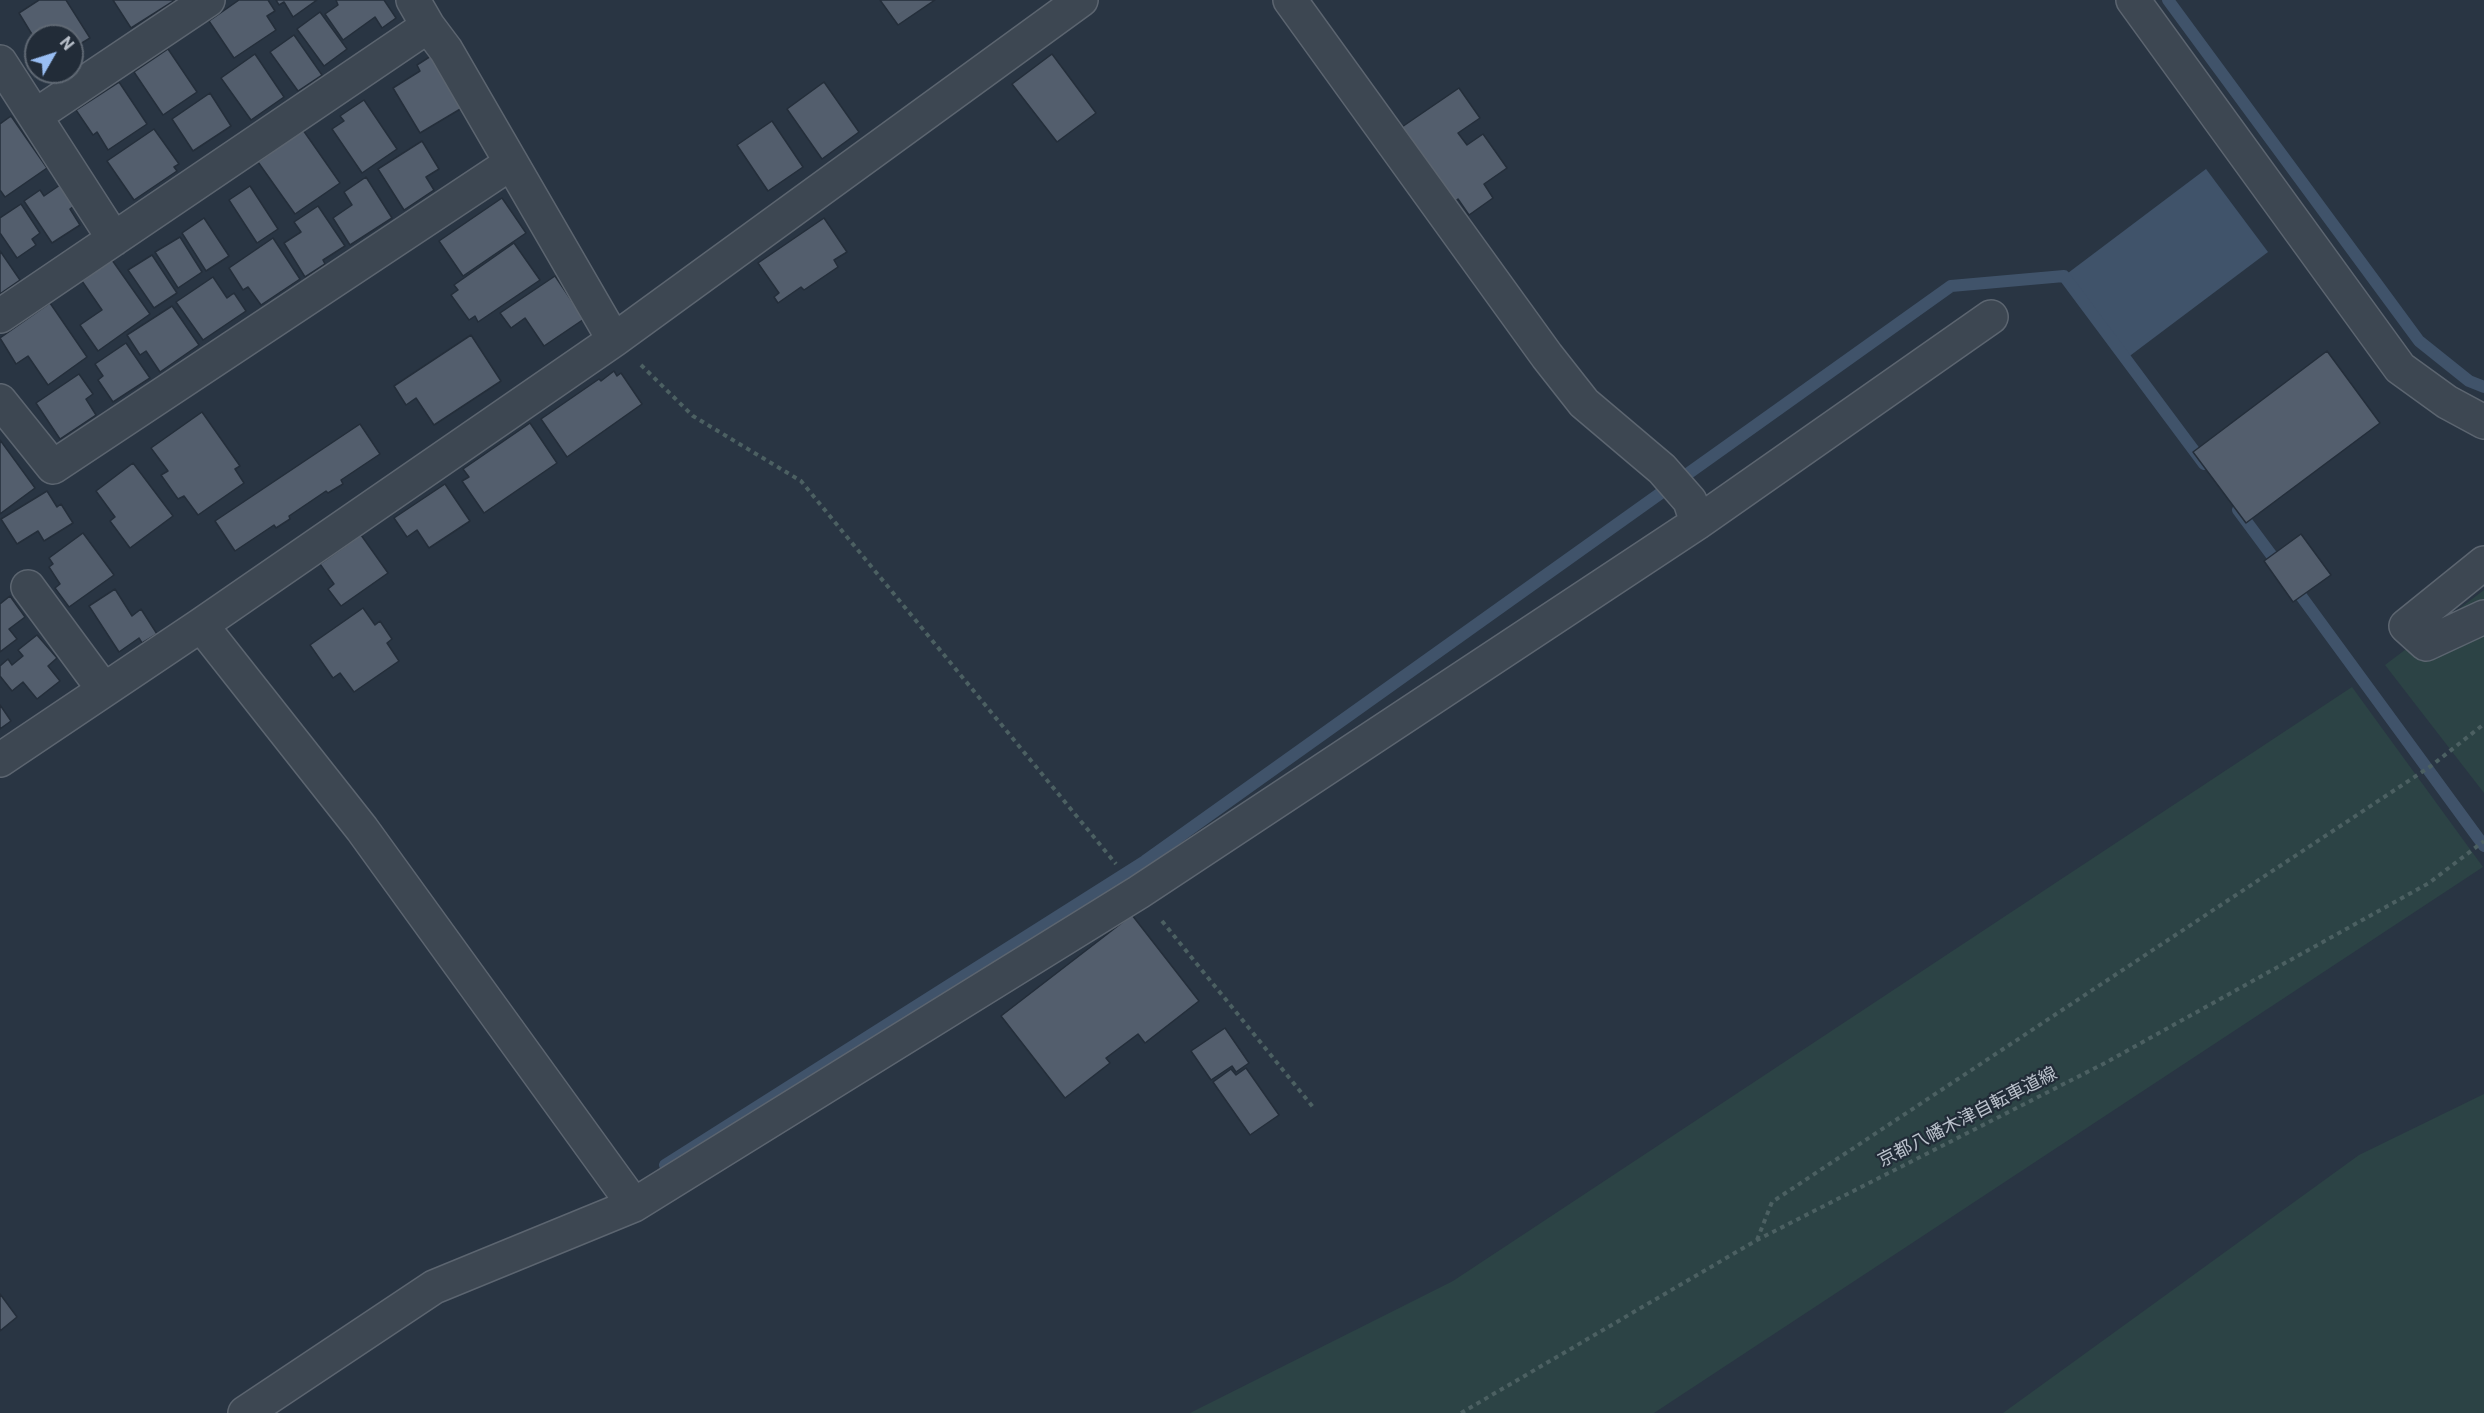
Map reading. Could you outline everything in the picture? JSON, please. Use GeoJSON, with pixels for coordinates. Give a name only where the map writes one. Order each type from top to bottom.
{"type":"FeatureCollection","features":[{"type":"Feature","properties":{"kind":"street"},"geometry":{"type":"LineString","coordinates":[[35,116],[208,0]]}},
{"type":"Feature","properties":{"kind":"street"},"geometry":{"type":"LineString","coordinates":[[0,760],[201,625],[614,340],[1082,0]]}},
{"type":"Feature","properties":{"kind":"street"},"geometry":{"type":"LineString","coordinates":[[1290,0],[1547,356],[1584,403],[1669,477],[1690,501],[1697,524]]}},
{"type":"Feature","properties":{"kind":"street"},"geometry":{"type":"LineString","coordinates":[[2133,0],[2400,368],[2447,402],[2484,422]]}},
{"type":"Feature","properties":{"kind":"street"},"geometry":{"type":"LineString","coordinates":[[0,316],[114,238],[420,13],[446,50],[614,340]]}},
{"type":"Feature","properties":{"kind":"street"},"geometry":{"type":"LineString","coordinates":[[0,62],[114,238]]}},
{"type":"Feature","properties":{"kind":"street"},"geometry":{"type":"LineString","coordinates":[[0,401],[53,467],[511,163]]}},
{"type":"Feature","properties":{"kind":"street"},"geometry":{"type":"LineString","coordinates":[[245,1413],[434,1287],[634,1205],[1139,892],[1697,524],[1991,317]]}},
{"type":"Feature","properties":{"kind":"street"},"geometry":{"type":"LineString","coordinates":[[2484,563],[2406,626],[2426,644],[2484,616]]}},
{"type":"Feature","properties":{"kind":"street"},"geometry":{"type":"LineString","coordinates":[[28,587],[104,690]]}},
{"type":"Feature","properties":{"kind":"street"},"geometry":{"type":"LineString","coordinates":[[201,625],[362,829],[634,1205]]}},
{"type":"Feature","properties":{"kind":"path"},"geometry":{"type":"LineString","coordinates":[[614,340],[693,417],[801,481],[1313,1107]]}},
{"type":"Feature","properties":{"kind":"path"},"geometry":{"type":"LineString","coordinates":[[1757,1240],[1772,1202],[2430,766],[2484,724]]}},
{"type":"Feature","properties":{"kind":"path","name":"京都八幡木津自転車道線"},"geometry":{"type":"LineString","coordinates":[[1461,1413],[1757,1240],[2105,1064],[2429,883],[2484,841]]}},
{"type":"Feature","properties":{"kind":"green space"},"geometry":{"type":"Polygon","coordinates":[[[2484,590],[2484,793],[2385,665],[2484,590]]]}},
{"type":"Feature","properties":{"kind":"green space"},"geometry":{"type":"Polygon","coordinates":[[[2352,687],[2483,867],[1654,1413],[1190,1413],[1453,1281],[2352,687]]]}},
{"type":"Feature","properties":{"kind":"green space"},"geometry":{"type":"Polygon","coordinates":[[[2484,1094],[2484,1413],[2003,1413],[2359,1155],[2484,1094]]]}},
{"type":"Feature","properties":{"kind":"water"},"geometry":{"type":"Polygon","coordinates":[[[2206,169],[2268,252],[2127,358],[2064,276],[2206,169]]]}},
{"type":"Feature","properties":{"kind":"building"},"geometry":{"type":"Polygon","coordinates":[[[39,0],[66,0],[81,24],[26,24],[19,13],[39,0]]]}},
{"type":"Feature","properties":{"kind":"building"},"geometry":{"type":"Polygon","coordinates":[[[113,0],[175,0],[131,28],[113,0]]]}},
{"type":"Feature","properties":{"kind":"building"},"geometry":{"type":"Polygon","coordinates":[[[239,0],[268,0],[275,11],[267,16],[276,30],[234,58],[209,21],[239,0]]]}},
{"type":"Feature","properties":{"kind":"building"},"geometry":{"type":"Polygon","coordinates":[[[276,0],[317,0],[293,17],[284,2],[279,5],[276,0]]]}},
{"type":"Feature","properties":{"kind":"building"},"geometry":{"type":"Polygon","coordinates":[[[336,0],[384,0],[396,18],[382,28],[375,17],[343,40],[325,14],[338,5],[336,0]]]}},
{"type":"Feature","properties":{"kind":"building"},"geometry":{"type":"Polygon","coordinates":[[[880,0],[935,0],[898,25],[880,0]]]}},
{"type":"Feature","properties":{"kind":"building"},"geometry":{"type":"Polygon","coordinates":[[[320,12],[347,49],[324,66],[297,29],[320,12]]]}},
{"type":"Feature","properties":{"kind":"building"},"geometry":{"type":"Polygon","coordinates":[[[84,28],[90,38],[84,42],[84,28]]]}},
{"type":"Feature","properties":{"kind":"building"},"geometry":{"type":"Polygon","coordinates":[[[294,35],[322,75],[298,91],[270,52],[294,35]]]}},
{"type":"Feature","properties":{"kind":"building"},"geometry":{"type":"Polygon","coordinates":[[[168,49],[197,92],[163,115],[134,72],[168,49]]]}},
{"type":"Feature","properties":{"kind":"building"},"geometry":{"type":"Polygon","coordinates":[[[255,54],[284,97],[251,120],[221,78],[255,54]]]}},
{"type":"Feature","properties":{"kind":"building"},"geometry":{"type":"Polygon","coordinates":[[[1052,54],[1096,113],[1057,142],[1012,84],[1052,54]]]}},
{"type":"Feature","properties":{"kind":"building"},"geometry":{"type":"Polygon","coordinates":[[[431,56],[462,108],[420,133],[393,88],[420,71],[417,65],[431,56]]]}},
{"type":"Feature","properties":{"kind":"building"},"geometry":{"type":"Polygon","coordinates":[[[119,82],[147,124],[108,150],[97,132],[93,135],[76,110],[119,82]]]}},
{"type":"Feature","properties":{"kind":"building"},"geometry":{"type":"Polygon","coordinates":[[[824,82],[859,132],[822,159],[787,109],[824,82]]]}},
{"type":"Feature","properties":{"kind":"building"},"geometry":{"type":"Polygon","coordinates":[[[1459,88],[1480,118],[1458,133],[1467,145],[1483,134],[1507,168],[1484,184],[1493,198],[1469,215],[1458,199],[1452,204],[1399,129],[1459,88]]]}},
{"type":"Feature","properties":{"kind":"building"},"geometry":{"type":"Polygon","coordinates":[[[210,93],[231,126],[193,151],[172,119],[210,93]]]}},
{"type":"Feature","properties":{"kind":"building"},"geometry":{"type":"Polygon","coordinates":[[[364,100],[397,149],[362,173],[332,129],[344,121],[340,116],[364,100]]]}},
{"type":"Feature","properties":{"kind":"building"},"geometry":{"type":"Polygon","coordinates":[[[11,116],[47,168],[5,197],[0,190],[0,124],[11,116]]]}},
{"type":"Feature","properties":{"kind":"building"},"geometry":{"type":"Polygon","coordinates":[[[772,121],[803,167],[768,191],[737,145],[772,121]]]}},
{"type":"Feature","properties":{"kind":"building"},"geometry":{"type":"Polygon","coordinates":[[[154,129],[179,164],[174,167],[177,171],[134,200],[107,161],[154,129]]]}},
{"type":"Feature","properties":{"kind":"building"},"geometry":{"type":"Polygon","coordinates":[[[303,130],[340,183],[295,214],[258,162],[303,130]]]}},
{"type":"Feature","properties":{"kind":"building"},"geometry":{"type":"Polygon","coordinates":[[[422,141],[439,169],[426,177],[434,190],[404,210],[378,169],[422,141]]]}},
{"type":"Feature","properties":{"kind":"building"},"geometry":{"type":"Polygon","coordinates":[[[366,177],[392,218],[350,245],[333,218],[352,205],[344,192],[366,177]]]}},
{"type":"Feature","properties":{"kind":"building"},"geometry":{"type":"Polygon","coordinates":[[[60,185],[74,206],[70,209],[80,225],[52,243],[24,201],[40,190],[44,196],[60,185]]]}},
{"type":"Feature","properties":{"kind":"building"},"geometry":{"type":"Polygon","coordinates":[[[250,186],[278,229],[257,243],[229,200],[250,186]]]}},
{"type":"Feature","properties":{"kind":"building"},"geometry":{"type":"Polygon","coordinates":[[[502,198],[526,233],[463,276],[439,241],[502,198]]]}},
{"type":"Feature","properties":{"kind":"building"},"geometry":{"type":"Polygon","coordinates":[[[21,204],[40,233],[32,239],[36,245],[17,258],[0,233],[0,218],[21,204]]]}},
{"type":"Feature","properties":{"kind":"building"},"geometry":{"type":"Polygon","coordinates":[[[318,206],[345,246],[323,260],[325,264],[305,277],[284,243],[301,232],[294,222],[318,206]]]}},
{"type":"Feature","properties":{"kind":"building"},"geometry":{"type":"Polygon","coordinates":[[[204,218],[229,256],[206,271],[182,233],[204,218]]]}},
{"type":"Feature","properties":{"kind":"building"},"geometry":{"type":"Polygon","coordinates":[[[824,218],[847,252],[834,260],[838,267],[804,290],[801,287],[778,303],[774,297],[779,293],[758,263],[824,218]]]}},
{"type":"Feature","properties":{"kind":"building"},"geometry":{"type":"Polygon","coordinates":[[[180,237],[202,272],[178,288],[155,252],[180,237]]]}},
{"type":"Feature","properties":{"kind":"building"},"geometry":{"type":"Polygon","coordinates":[[[273,238],[300,279],[261,305],[248,287],[243,290],[229,268],[273,238]]]}},
{"type":"Feature","properties":{"kind":"building"},"geometry":{"type":"Polygon","coordinates":[[[514,243],[540,280],[478,322],[475,316],[469,320],[451,295],[458,290],[454,285],[514,243]]]}},
{"type":"Feature","properties":{"kind":"building"},"geometry":{"type":"Polygon","coordinates":[[[0,251],[20,280],[0,294],[0,251]]]}},
{"type":"Feature","properties":{"kind":"building"},"geometry":{"type":"Polygon","coordinates":[[[152,255],[177,293],[154,308],[128,270],[152,255]]]}},
{"type":"Feature","properties":{"kind":"building"},"geometry":{"type":"Polygon","coordinates":[[[112,260],[150,314],[98,351],[80,325],[102,310],[82,281],[112,260]]]}},
{"type":"Feature","properties":{"kind":"building"},"geometry":{"type":"Polygon","coordinates":[[[555,276],[584,319],[544,346],[525,318],[511,328],[500,313],[555,276]]]}},
{"type":"Feature","properties":{"kind":"building"},"geometry":{"type":"Polygon","coordinates":[[[213,277],[227,298],[234,293],[246,311],[203,340],[176,302],[213,277]]]}},
{"type":"Feature","properties":{"kind":"building"},"geometry":{"type":"Polygon","coordinates":[[[50,303],[87,357],[48,385],[28,356],[16,364],[0,338],[50,303]]]}},
{"type":"Feature","properties":{"kind":"building"},"geometry":{"type":"Polygon","coordinates":[[[172,306],[199,345],[160,372],[146,351],[140,355],[127,335],[172,306]]]}},
{"type":"Feature","properties":{"kind":"building"},"geometry":{"type":"Polygon","coordinates":[[[471,335],[501,381],[434,425],[416,398],[406,405],[394,386],[471,335]]]}},
{"type":"Feature","properties":{"kind":"building"},"geometry":{"type":"Polygon","coordinates":[[[126,343],[150,378],[113,402],[98,380],[103,376],[95,364],[126,343]]]}},
{"type":"Feature","properties":{"kind":"building"},"geometry":{"type":"Polygon","coordinates":[[[2327,351],[2380,423],[2246,523],[2193,452],[2327,351]]]}},
{"type":"Feature","properties":{"kind":"building"},"geometry":{"type":"Polygon","coordinates":[[[614,371],[617,376],[621,373],[642,404],[567,457],[541,419],[614,371]]]}},
{"type":"Feature","properties":{"kind":"building"},"geometry":{"type":"Polygon","coordinates":[[[79,374],[93,394],[86,399],[96,415],[60,439],[36,403],[79,374]]]}},
{"type":"Feature","properties":{"kind":"building"},"geometry":{"type":"Polygon","coordinates":[[[202,412],[240,466],[235,469],[244,483],[198,515],[184,496],[178,499],[161,475],[168,471],[151,448],[202,412]]]}},
{"type":"Feature","properties":{"kind":"building"},"geometry":{"type":"Polygon","coordinates":[[[530,423],[557,463],[484,513],[462,481],[469,477],[463,469],[530,423]]]}},
{"type":"Feature","properties":{"kind":"building"},"geometry":{"type":"Polygon","coordinates":[[[360,424],[380,454],[341,480],[343,484],[328,493],[326,491],[289,516],[290,519],[276,528],[274,525],[235,551],[215,521],[360,424]]]}},
{"type":"Feature","properties":{"kind":"building"},"geometry":{"type":"Polygon","coordinates":[[[0,440],[35,488],[0,514],[0,440]]]}},
{"type":"Feature","properties":{"kind":"building"},"geometry":{"type":"Polygon","coordinates":[[[133,463],[173,516],[130,548],[110,521],[115,517],[96,491],[133,463]]]}},
{"type":"Feature","properties":{"kind":"building"},"geometry":{"type":"Polygon","coordinates":[[[445,484],[470,521],[429,548],[417,530],[407,537],[394,518],[445,484]]]}},
{"type":"Feature","properties":{"kind":"building"},"geometry":{"type":"Polygon","coordinates":[[[47,491],[57,507],[61,504],[73,523],[44,541],[38,531],[17,544],[1,519],[47,491]]]}},
{"type":"Feature","properties":{"kind":"building"},"geometry":{"type":"Polygon","coordinates":[[[83,533],[114,575],[69,607],[55,588],[60,584],[49,567],[53,564],[49,558],[83,533]]]}},
{"type":"Feature","properties":{"kind":"building"},"geometry":{"type":"Polygon","coordinates":[[[2301,534],[2331,575],[2293,602],[2264,561],[2301,534]]]}},
{"type":"Feature","properties":{"kind":"building"},"geometry":{"type":"Polygon","coordinates":[[[361,535],[388,573],[341,606],[328,589],[334,584],[320,564],[361,535]]]}},
{"type":"Feature","properties":{"kind":"building"},"geometry":{"type":"Polygon","coordinates":[[[115,589],[132,616],[141,609],[157,634],[142,643],[139,638],[119,652],[89,606],[115,589]]]}},
{"type":"Feature","properties":{"kind":"building"},"geometry":{"type":"Polygon","coordinates":[[[10,596],[25,617],[9,629],[17,639],[0,652],[0,604],[10,596]]]}},
{"type":"Feature","properties":{"kind":"building"},"geometry":{"type":"Polygon","coordinates":[[[363,608],[375,625],[380,621],[392,639],[387,643],[399,661],[354,692],[340,673],[333,678],[310,645],[363,608]]]}},
{"type":"Feature","properties":{"kind":"building"},"geometry":{"type":"Polygon","coordinates":[[[37,635],[57,658],[48,666],[60,681],[37,699],[23,682],[12,691],[0,676],[0,666],[8,659],[12,665],[23,656],[18,650],[37,635]]]}},
{"type":"Feature","properties":{"kind":"building"},"geometry":{"type":"Polygon","coordinates":[[[0,705],[11,721],[0,729],[0,705]]]}},
{"type":"Feature","properties":{"kind":"building"},"geometry":{"type":"Polygon","coordinates":[[[1132,915],[1199,1001],[1145,1043],[1138,1034],[1106,1058],[1110,1063],[1065,1098],[1001,1016],[1132,915]]]}},
{"type":"Feature","properties":{"kind":"building"},"geometry":{"type":"Polygon","coordinates":[[[1225,1028],[1249,1063],[1236,1072],[1232,1066],[1211,1080],[1191,1051],[1225,1028]]]}},
{"type":"Feature","properties":{"kind":"building"},"geometry":{"type":"Polygon","coordinates":[[[1246,1068],[1279,1115],[1250,1135],[1213,1082],[1231,1069],[1236,1075],[1246,1068]]]}},
{"type":"Feature","properties":{"kind":"building"},"geometry":{"type":"Polygon","coordinates":[[[0,1294],[17,1317],[0,1331],[0,1294]]]}},
{"type":"Feature","properties":{"kind":"waterway"},"geometry":{"type":"LineString","coordinates":[[2168,0],[2419,341],[2469,381],[2484,387]]}},
{"type":"Feature","properties":{"kind":"waterway"},"geometry":{"type":"LineString","coordinates":[[665,1165],[1145,861],[1951,286],[2064,276],[2204,464]]}},
{"type":"Feature","properties":{"kind":"waterway"},"geometry":{"type":"LineString","coordinates":[[2238,510],[2281,568]]}},
{"type":"Feature","properties":{"kind":"waterway"},"geometry":{"type":"LineString","coordinates":[[2293,585],[2484,846]]}}]}
